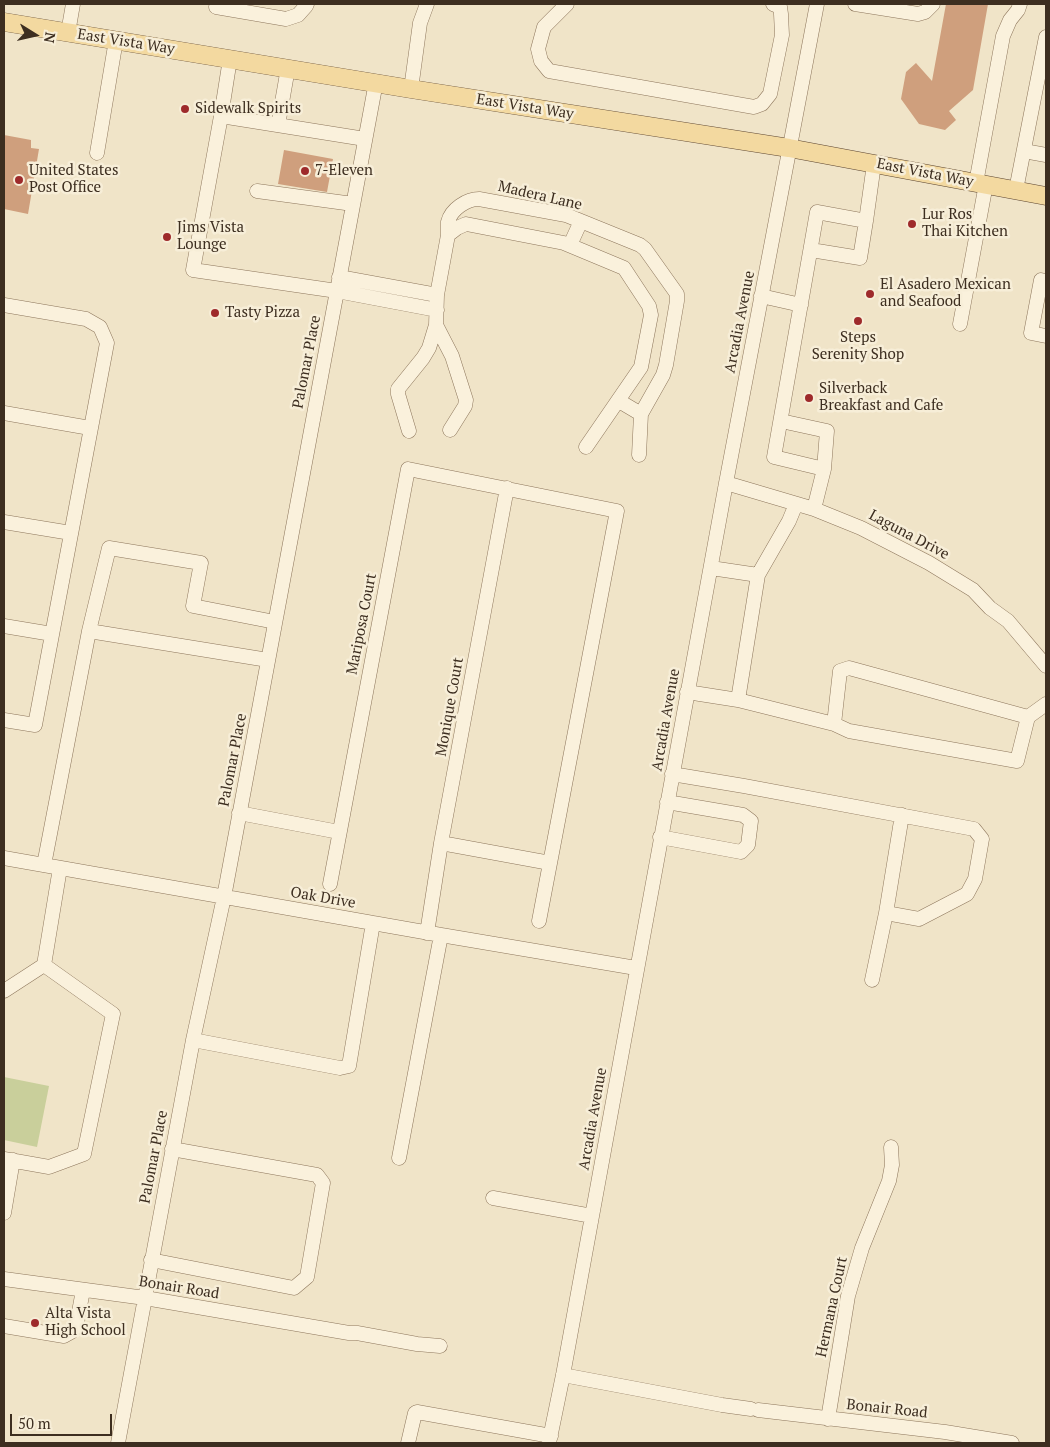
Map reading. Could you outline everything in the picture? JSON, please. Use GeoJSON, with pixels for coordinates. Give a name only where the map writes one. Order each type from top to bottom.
{"type":"FeatureCollection","features":[{"type":"Feature","properties":{"kind":"main road","name":"East Vista Way"},"geometry":{"type":"LineString","coordinates":[[4,22],[789,148],[1046,196]]}},
{"type":"Feature","properties":{"kind":"street"},"geometry":{"type":"LineString","coordinates":[[68,33],[73,4]]}},
{"type":"Feature","properties":{"kind":"street"},"geometry":{"type":"LineString","coordinates":[[216,7],[286,19],[298,15],[307,4]]}},
{"type":"Feature","properties":{"kind":"street"},"geometry":{"type":"LineString","coordinates":[[410,88],[420,23],[427,4]]}},
{"type":"Feature","properties":{"kind":"street"},"geometry":{"type":"LineString","coordinates":[[567,4],[544,27],[538,49],[541,61],[549,71],[754,107],[762,104],[770,94],[782,35],[780,7],[773,4]]}},
{"type":"Feature","properties":{"kind":"street","name":"Arcadia Avenue"},"geometry":{"type":"LineString","coordinates":[[550,1440],[660,837],[817,4]]}},
{"type":"Feature","properties":{"kind":"street"},"geometry":{"type":"LineString","coordinates":[[855,4],[894,7],[918,14],[925,12],[933,4]]}},
{"type":"Feature","properties":{"kind":"street"},"geometry":{"type":"LineString","coordinates":[[960,324],[1003,36],[1020,4]]}},
{"type":"Feature","properties":{"kind":"street"},"geometry":{"type":"LineString","coordinates":[[1016,190],[1046,37]]}},
{"type":"Feature","properties":{"kind":"street"},"geometry":{"type":"LineString","coordinates":[[97,153],[116,40]]}},
{"type":"Feature","properties":{"kind":"street"},"geometry":{"type":"LineString","coordinates":[[230,59],[193,270],[337,291],[437,310],[436,325],[429,348],[398,389],[409,431]]}},
{"type":"Feature","properties":{"kind":"street"},"geometry":{"type":"LineString","coordinates":[[278,125],[288,68]]}},
{"type":"Feature","properties":{"kind":"street","name":"Palomar Place"},"geometry":{"type":"LineString","coordinates":[[118,1443],[193,1040],[224,897],[376,82]]}},
{"type":"Feature","properties":{"kind":"street"},"geometry":{"type":"LineString","coordinates":[[221,116],[365,139]]}},
{"type":"Feature","properties":{"kind":"street"},"geometry":{"type":"LineString","coordinates":[[1024,151],[1046,155]]}},
{"type":"Feature","properties":{"kind":"street"},"geometry":{"type":"LineString","coordinates":[[811,250],[860,258],[874,164]]}},
{"type":"Feature","properties":{"kind":"street"},"geometry":{"type":"LineString","coordinates":[[257,191],[353,204]]}},
{"type":"Feature","properties":{"kind":"street","name":"Madera Lane"},"geometry":{"type":"LineString","coordinates":[[437,310],[437,295],[448,235],[448,222],[456,209],[473,199],[566,215],[640,245],[645,249],[676,294],[677,300],[666,366],[659,384],[641,414]]}},
{"type":"Feature","properties":{"kind":"street"},"geometry":{"type":"LineString","coordinates":[[824,469],[774,458],[817,212],[866,221]]}},
{"type":"Feature","properties":{"kind":"street"},"geometry":{"type":"LineString","coordinates":[[570,245],[581,221]]}},
{"type":"Feature","properties":{"kind":"street"},"geometry":{"type":"LineString","coordinates":[[448,235],[466,224],[570,245],[624,268],[651,310],[641,367],[586,447]]}},
{"type":"Feature","properties":{"kind":"street"},"geometry":{"type":"LineString","coordinates":[[339,277],[437,295]]}},
{"type":"Feature","properties":{"kind":"street"},"geometry":{"type":"LineString","coordinates":[[1046,278],[1041,280],[1031,333],[1046,336]]}},
{"type":"Feature","properties":{"kind":"street"},"geometry":{"type":"LineString","coordinates":[[761,296],[801,305]]}},
{"type":"Feature","properties":{"kind":"street"},"geometry":{"type":"LineString","coordinates":[[4,304],[86,319],[100,327],[107,343],[35,725],[4,720]]}},
{"type":"Feature","properties":{"kind":"street"},"geometry":{"type":"LineString","coordinates":[[436,325],[452,356],[466,400],[450,430]]}},
{"type":"Feature","properties":{"kind":"street"},"geometry":{"type":"LineString","coordinates":[[619,401],[641,414],[639,455]]}},
{"type":"Feature","properties":{"kind":"street"},"geometry":{"type":"LineString","coordinates":[[4,413],[90,428]]}},
{"type":"Feature","properties":{"kind":"street"},"geometry":{"type":"LineString","coordinates":[[781,421],[827,431],[824,469],[814,509]]}},
{"type":"Feature","properties":{"kind":"street","name":"Mariposa Court"},"geometry":{"type":"LineString","coordinates":[[330,884],[408,469],[506,488]]}},
{"type":"Feature","properties":{"kind":"street","name":"Laguna Drive"},"geometry":{"type":"LineString","coordinates":[[726,483],[814,509],[861,528],[921,558],[973,590],[990,608],[1008,621],[1046,666]]}},
{"type":"Feature","properties":{"kind":"street"},"geometry":{"type":"LineString","coordinates":[[506,488],[617,511],[539,921]]}},
{"type":"Feature","properties":{"kind":"street","name":"Monique Court"},"geometry":{"type":"LineString","coordinates":[[399,1158],[434,934],[441,843],[506,488]]}},
{"type":"Feature","properties":{"kind":"street"},"geometry":{"type":"LineString","coordinates":[[738,700],[758,575],[789,521],[796,504]]}},
{"type":"Feature","properties":{"kind":"street"},"geometry":{"type":"LineString","coordinates":[[4,522],[71,533]]}},
{"type":"Feature","properties":{"kind":"street"},"geometry":{"type":"LineString","coordinates":[[44,865],[89,631],[109,548],[201,563],[193,606],[275,622]]}},
{"type":"Feature","properties":{"kind":"street"},"geometry":{"type":"LineString","coordinates":[[711,568],[758,575]]}},
{"type":"Feature","properties":{"kind":"street"},"geometry":{"type":"LineString","coordinates":[[4,626],[52,634]]}},
{"type":"Feature","properties":{"kind":"street"},"geometry":{"type":"LineString","coordinates":[[89,631],[268,660]]}},
{"type":"Feature","properties":{"kind":"street"},"geometry":{"type":"LineString","coordinates":[[834,724],[840,671],[849,668],[1028,717]]}},
{"type":"Feature","properties":{"kind":"street"},"geometry":{"type":"LineString","coordinates":[[688,692],[738,700],[834,724],[849,731],[1017,761],[1028,717],[1046,704]]}},
{"type":"Feature","properties":{"kind":"street"},"geometry":{"type":"LineString","coordinates":[[672,774],[974,829],[982,839],[975,879],[967,894],[919,919],[886,913]]}},
{"type":"Feature","properties":{"kind":"street"},"geometry":{"type":"LineString","coordinates":[[660,837],[741,852],[748,845],[751,821],[743,815],[667,802]]}},
{"type":"Feature","properties":{"kind":"street"},"geometry":{"type":"LineString","coordinates":[[239,813],[340,832]]}},
{"type":"Feature","properties":{"kind":"street"},"geometry":{"type":"LineString","coordinates":[[872,980],[886,913],[902,815]]}},
{"type":"Feature","properties":{"kind":"street"},"geometry":{"type":"LineString","coordinates":[[441,843],[550,863]]}},
{"type":"Feature","properties":{"kind":"street","name":"Oak Drive"},"geometry":{"type":"LineString","coordinates":[[4,858],[636,968]]}},
{"type":"Feature","properties":{"kind":"street"},"geometry":{"type":"LineString","coordinates":[[4,991],[44,965],[60,868]]}},
{"type":"Feature","properties":{"kind":"street"},"geometry":{"type":"LineString","coordinates":[[193,1040],[340,1068],[348,1066],[373,923]]}},
{"type":"Feature","properties":{"kind":"street"},"geometry":{"type":"LineString","coordinates":[[4,1213],[8,1160],[48,1167],[84,1154],[113,1014],[44,965]]}},
{"type":"Feature","properties":{"kind":"street","name":"Hermana Court"},"geometry":{"type":"LineString","coordinates":[[828,1419],[848,1296],[862,1248],[889,1181],[892,1165],[891,1147]]}},
{"type":"Feature","properties":{"kind":"street"},"geometry":{"type":"LineString","coordinates":[[151,1260],[294,1288],[307,1276],[323,1183],[317,1175],[172,1149]]}},
{"type":"Feature","properties":{"kind":"street"},"geometry":{"type":"LineString","coordinates":[[493,1198],[592,1216]]}},
{"type":"Feature","properties":{"kind":"street","name":"Bonair Road"},"geometry":{"type":"LineString","coordinates":[[4,1279],[145,1298],[348,1333],[440,1346]]}},
{"type":"Feature","properties":{"kind":"street"},"geometry":{"type":"LineString","coordinates":[[4,1326],[64,1336],[74,1331],[83,1290]]}},
{"type":"Feature","properties":{"kind":"street","name":"Bonair Road"},"geometry":{"type":"LineString","coordinates":[[563,1375],[754,1410],[945,1432],[978,1440],[1012,1443]]}},
{"type":"Feature","properties":{"kind":"street"},"geometry":{"type":"LineString","coordinates":[[408,1443],[414,1413],[418,1412],[550,1440]]}},
{"type":"Feature","properties":{"kind":"green space"},"geometry":{"type":"Polygon","coordinates":[[[4,1077],[49,1086],[37,1147],[4,1140],[4,1077]]]}},
{"type":"Feature","properties":{"kind":"building"},"geometry":{"type":"Polygon","coordinates":[[[946,4],[988,4],[973,90],[949,111],[956,120],[945,130],[919,124],[901,99],[906,72],[916,63],[932,81],[946,4]]]}},
{"type":"Feature","properties":{"kind":"building","name":"United States Post Office"},"geometry":{"type":"Polygon","coordinates":[[[4,135],[31,140],[31,148],[39,149],[28,214],[4,209],[4,135]]]}},
{"type":"Feature","properties":{"kind":"building","name":"7-Eleven"},"geometry":{"type":"Polygon","coordinates":[[[284,150],[333,159],[327,192],[278,184],[284,150]]]}},
{"type":"Feature","properties":{"kind":"place","name":"Sidewalk Spirits"},"geometry":{"type":"Point","coordinates":[185,109]}},
{"type":"Feature","properties":{"kind":"place","name":"7-Eleven"},"geometry":{"type":"Point","coordinates":[305,171]}},
{"type":"Feature","properties":{"kind":"place","name":"United States Post Office"},"geometry":{"type":"Point","coordinates":[19,180]}},
{"type":"Feature","properties":{"kind":"place","name":"Lur Ros Thai Kitchen"},"geometry":{"type":"Point","coordinates":[912,224]}},
{"type":"Feature","properties":{"kind":"place","name":"Jims Vista Lounge"},"geometry":{"type":"Point","coordinates":[167,237]}},
{"type":"Feature","properties":{"kind":"place","name":"El Asadero Mexican and Seafood"},"geometry":{"type":"Point","coordinates":[870,294]}},
{"type":"Feature","properties":{"kind":"place","name":"Tasty Pizza"},"geometry":{"type":"Point","coordinates":[215,313]}},
{"type":"Feature","properties":{"kind":"place","name":"Steps Serenity Shop"},"geometry":{"type":"Point","coordinates":[858,321]}},
{"type":"Feature","properties":{"kind":"place","name":"Silverback Breakfast and Cafe"},"geometry":{"type":"Point","coordinates":[809,398]}},
{"type":"Feature","properties":{"kind":"place","name":"Alta Vista High School"},"geometry":{"type":"Point","coordinates":[35,1323]}}]}
